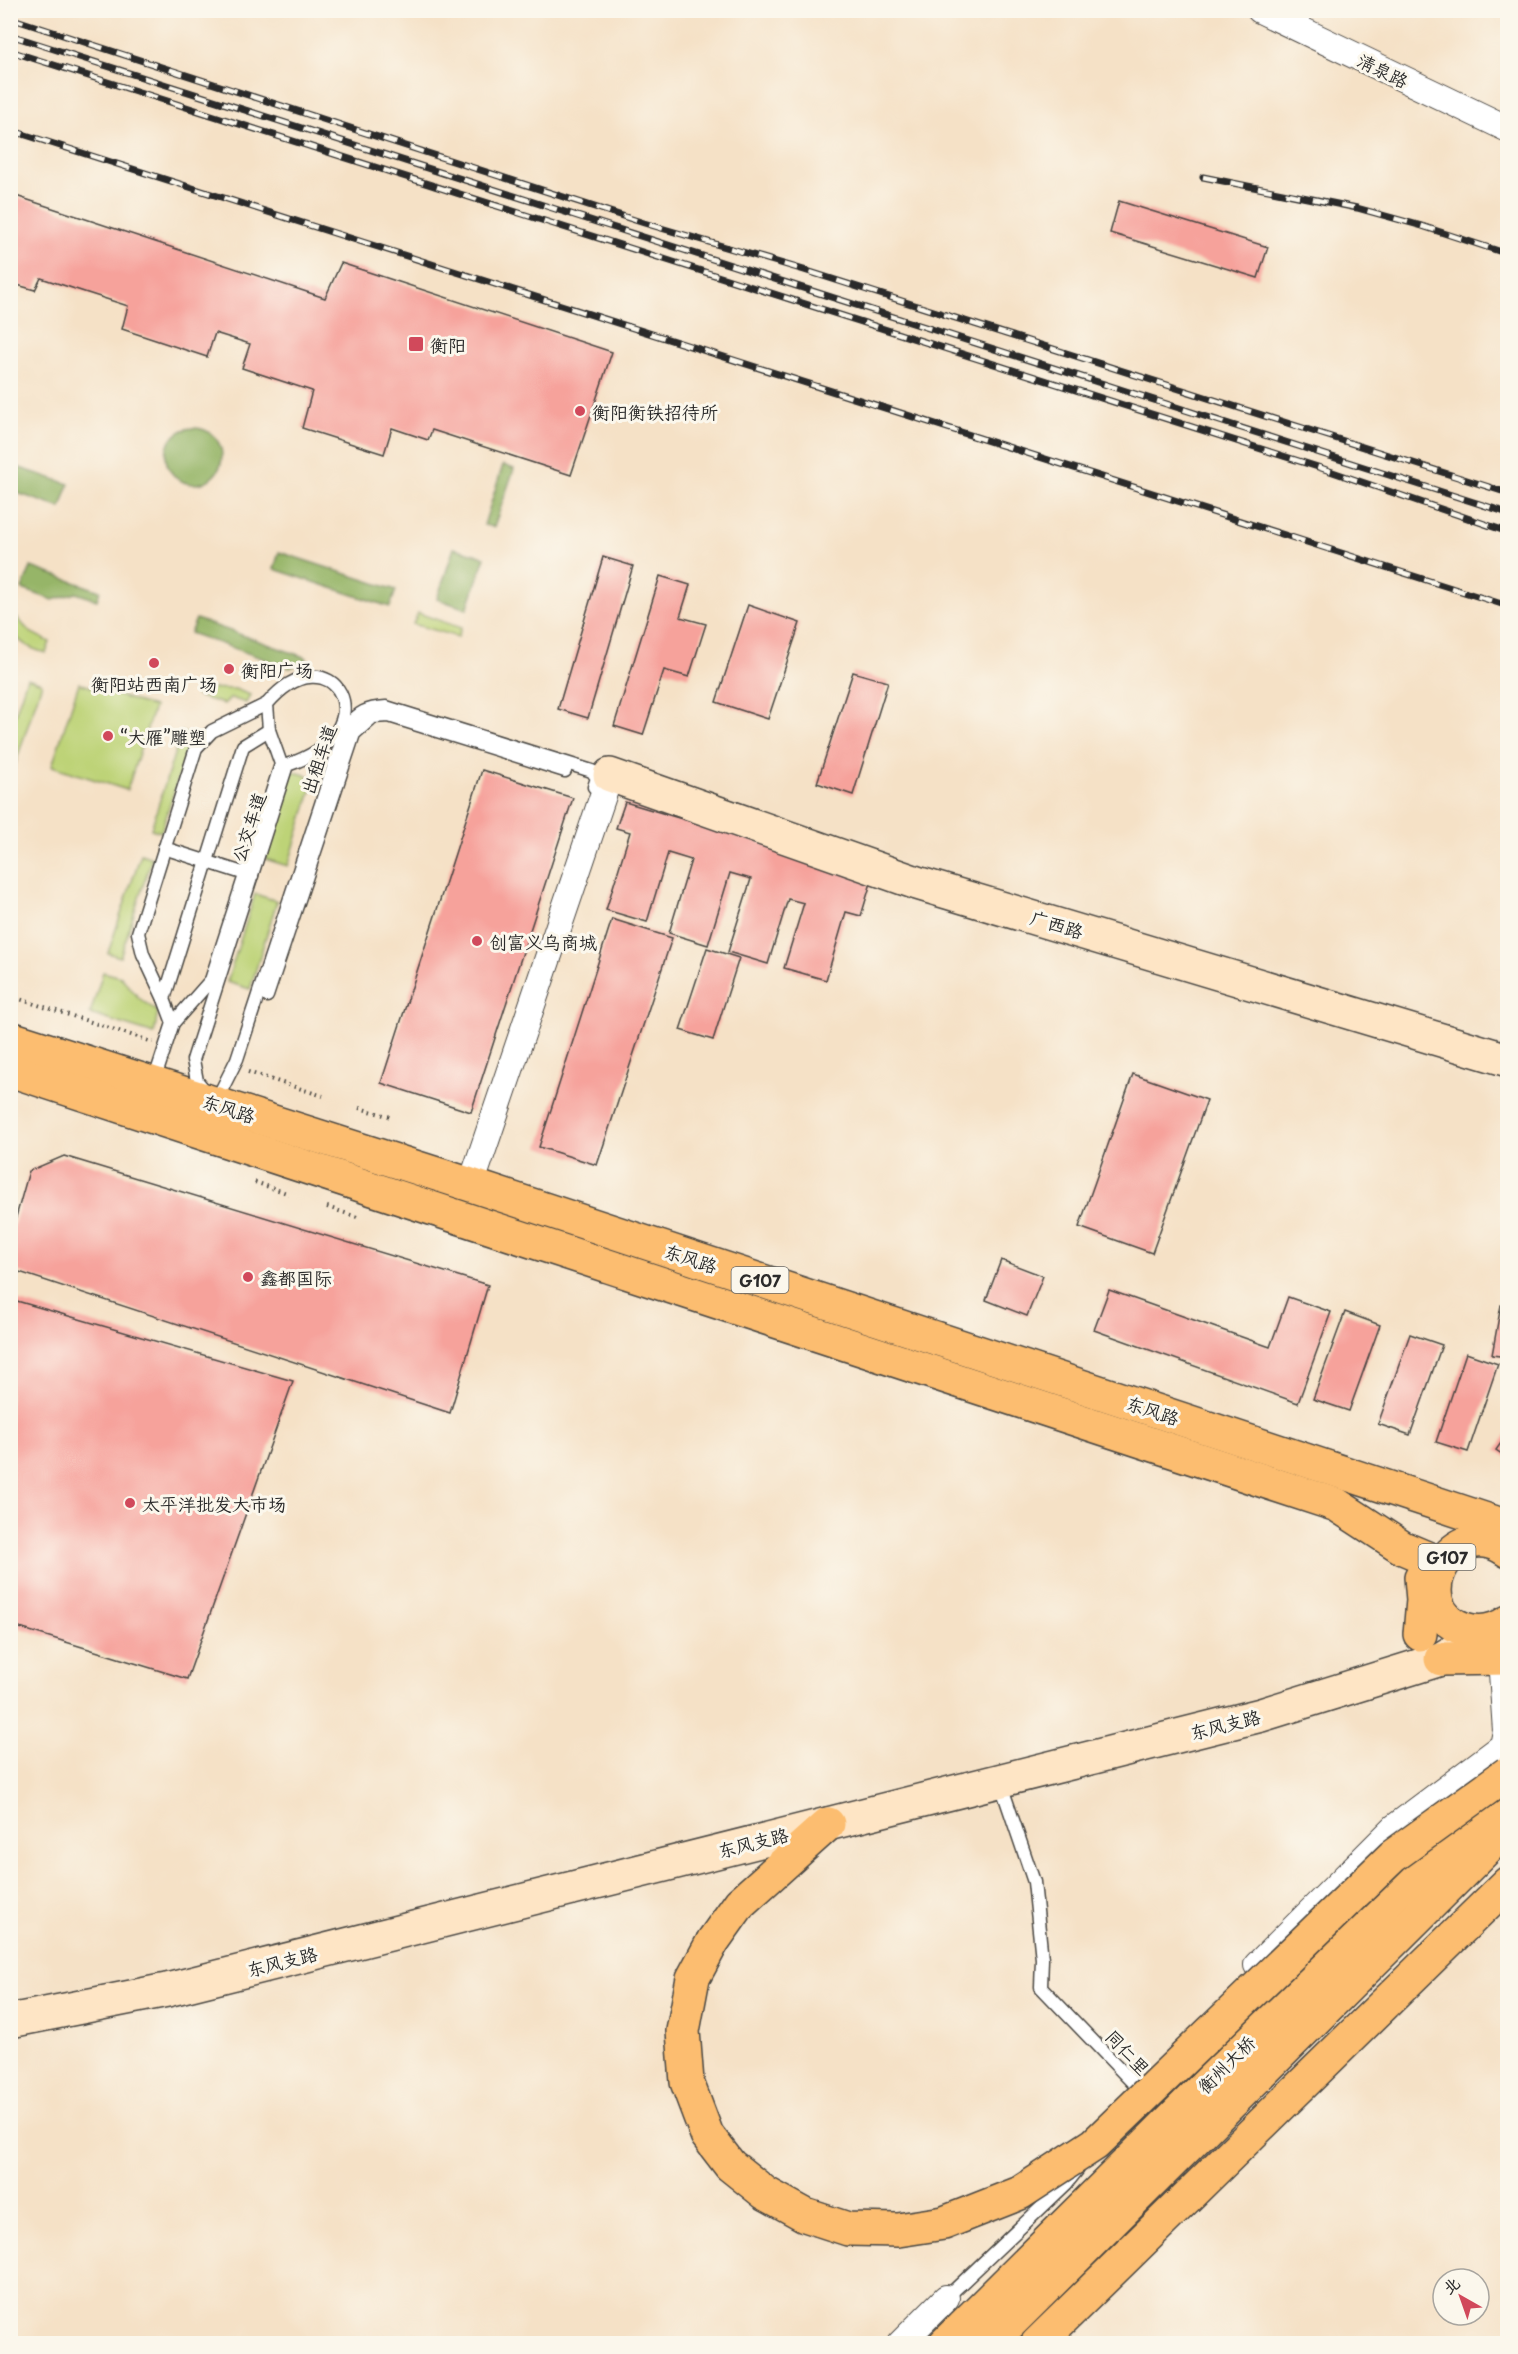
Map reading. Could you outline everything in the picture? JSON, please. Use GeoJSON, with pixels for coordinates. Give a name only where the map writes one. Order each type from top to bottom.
{"type":"FeatureCollection","features":[{"type":"Feature","properties":{"kind":"highway","name":"东风路"},"geometry":{"type":"LineString","coordinates":[[11,1049],[153,1083],[471,1185],[1471,1514],[1506,1543]]}},
{"type":"Feature","properties":{"kind":"highway","name":"东风路"},"geometry":{"type":"LineString","coordinates":[[11,1049],[1337,1505],[1403,1548],[1438,1579]]}},
{"type":"Feature","properties":{"kind":"highway","name":"G107"},"geometry":{"type":"LineString","coordinates":[[1502,1639],[1458,1627],[1447,1618],[1439,1607],[1438,1579],[1459,1547],[1470,1543],[1506,1543]]}},
{"type":"Feature","properties":{"kind":"highway"},"geometry":{"type":"LineString","coordinates":[[1403,1548],[1421,1571],[1423,1600],[1420,1634]]}},
{"type":"Feature","properties":{"kind":"highway"},"geometry":{"type":"LineString","coordinates":[[828,1824],[740,1903],[713,1941],[693,1978],[683,2031],[687,2082],[707,2135],[730,2165],[765,2193],[805,2215],[848,2229],[898,2230],[944,2223],[1020,2193],[1095,2144],[1393,1856],[1508,1773]]}},
{"type":"Feature","properties":{"kind":"highway","name":"衡州大桥"},"geometry":{"type":"LineString","coordinates":[[945,2343],[1508,1785]]}},
{"type":"Feature","properties":{"kind":"highway","name":"衡州大桥"},"geometry":{"type":"LineString","coordinates":[[989,2343],[1508,1827]]}},
{"type":"Feature","properties":{"kind":"highway"},"geometry":{"type":"LineString","coordinates":[[1037,2343],[1508,1883]]}},
{"type":"Feature","properties":{"kind":"main road","name":"广西路"},"geometry":{"type":"LineString","coordinates":[[599,777],[918,883],[1508,1060]]}},
{"type":"Feature","properties":{"kind":"main road"},"geometry":{"type":"LineString","coordinates":[[1420,1634],[1438,1579]]}},
{"type":"Feature","properties":{"kind":"main road","name":"东风支路"},"geometry":{"type":"LineString","coordinates":[[10,2008],[160,1977],[1257,1706],[1381,1662],[1420,1634]]}},
{"type":"Feature","properties":{"kind":"main road","name":"东风支路"},"geometry":{"type":"LineString","coordinates":[[10,2021],[167,1990],[1262,1715],[1502,1639]]}},
{"type":"Feature","properties":{"kind":"street","name":"清泉路"},"geometry":{"type":"LineString","coordinates":[[1260,10],[1508,129]]}},
{"type":"Feature","properties":{"kind":"street"},"geometry":{"type":"LineString","coordinates":[[471,1185],[568,897],[599,777]]}},
{"type":"Feature","properties":{"kind":"street"},"geometry":{"type":"LineString","coordinates":[[1139,2089],[1160,2062],[1395,1827],[1503,1746],[1506,1731],[1502,1639]]}},
{"type":"Feature","properties":{"kind":"street"},"geometry":{"type":"LineString","coordinates":[[1053,2343],[1508,1899]]}},
{"type":"Feature","properties":{"kind":"street"},"geometry":{"type":"LineString","coordinates":[[900,2343],[946,2298]]}},
{"type":"Feature","properties":{"kind":"lane","name":"公交车道"},"geometry":{"type":"LineString","coordinates":[[173,1023],[143,954],[138,933],[196,748],[212,731],[267,704],[275,694],[293,680],[316,676],[324,678],[338,689],[345,708],[339,729],[323,747],[302,760],[287,765],[249,875],[193,1060],[197,1081],[215,1104]]}},
{"type":"Feature","properties":{"kind":"lane"},"geometry":{"type":"LineString","coordinates":[[153,1083],[173,1023],[211,980],[249,875],[281,764],[269,730],[267,704]]}},
{"type":"Feature","properties":{"kind":"lane","name":"出租车道"},"geometry":{"type":"LineString","coordinates":[[215,1104],[237,1059],[251,1018],[266,1000],[354,734],[374,717],[388,716],[589,778],[599,777]]}},
{"type":"Feature","properties":{"kind":"lane"},"geometry":{"type":"LineString","coordinates":[[164,999],[243,746],[269,730]]}},
{"type":"Feature","properties":{"kind":"lane"},"geometry":{"type":"LineString","coordinates":[[164,848],[249,875]]}},
{"type":"Feature","properties":{"kind":"lane","name":"同仁里"},"geometry":{"type":"LineString","coordinates":[[946,2298],[1066,2184],[1139,2089],[1041,1987],[1042,1959],[1034,1882],[999,1781]]}},
{"type":"Feature","properties":{"kind":"path"},"geometry":{"type":"LineString","coordinates":[[286,1084],[323,1096]]}},
{"type":"Feature","properties":{"kind":"path"},"geometry":{"type":"LineString","coordinates":[[359,1108],[391,1118]]}},
{"type":"Feature","properties":{"kind":"path"},"geometry":{"type":"LineString","coordinates":[[255,1182],[289,1194]]}},
{"type":"Feature","properties":{"kind":"path"},"geometry":{"type":"LineString","coordinates":[[327,1207],[360,1218]]}},
{"type":"Feature","properties":{"kind":"green space"},"geometry":{"type":"Polygon","coordinates":[[[194,428],[205,430],[214,436],[220,445],[222,456],[220,467],[214,476],[205,482],[194,484],[183,482],[174,476],[168,467],[166,456],[168,445],[174,436],[183,430],[194,428]]]}},
{"type":"Feature","properties":{"kind":"green space"},"geometry":{"type":"Polygon","coordinates":[[[11,465],[69,484],[61,508],[11,491],[11,465]]]}},
{"type":"Feature","properties":{"kind":"green space"},"geometry":{"type":"Polygon","coordinates":[[[503,465],[514,469],[494,527],[484,525],[503,465]]]}},
{"type":"Feature","properties":{"kind":"green space"},"geometry":{"type":"Polygon","coordinates":[[[454,548],[485,557],[467,609],[437,599],[454,548]]]}},
{"type":"Feature","properties":{"kind":"green space"},"geometry":{"type":"Polygon","coordinates":[[[279,552],[396,590],[390,607],[274,569],[279,552]]]}},
{"type":"Feature","properties":{"kind":"green space"},"geometry":{"type":"Polygon","coordinates":[[[31,567],[100,591],[97,600],[76,593],[53,600],[22,589],[31,567]]]}},
{"type":"Feature","properties":{"kind":"green space"},"geometry":{"type":"Polygon","coordinates":[[[418,613],[461,628],[458,637],[413,624],[418,613]]]}},
{"type":"Feature","properties":{"kind":"green space"},"geometry":{"type":"Polygon","coordinates":[[[17,618],[30,632],[50,642],[46,653],[27,646],[17,638],[11,620],[17,618]]]}},
{"type":"Feature","properties":{"kind":"green space"},"geometry":{"type":"Polygon","coordinates":[[[196,619],[307,658],[305,662],[290,668],[190,633],[196,619]]]}},
{"type":"Feature","properties":{"kind":"green space"},"geometry":{"type":"Polygon","coordinates":[[[27,678],[42,683],[11,777],[11,727],[27,678]]]}},
{"type":"Feature","properties":{"kind":"green space"},"geometry":{"type":"Polygon","coordinates":[[[79,683],[154,707],[127,790],[52,766],[79,683]]]}},
{"type":"Feature","properties":{"kind":"green space"},"geometry":{"type":"Polygon","coordinates":[[[199,688],[235,689],[250,695],[246,703],[231,698],[224,704],[196,696],[199,688]]]}},
{"type":"Feature","properties":{"kind":"green space"},"geometry":{"type":"Polygon","coordinates":[[[181,732],[192,735],[161,832],[151,829],[181,732]]]}},
{"type":"Feature","properties":{"kind":"green space"},"geometry":{"type":"Polygon","coordinates":[[[292,771],[315,778],[288,866],[265,859],[292,771]]]}},
{"type":"Feature","properties":{"kind":"green space"},"geometry":{"type":"Polygon","coordinates":[[[141,854],[152,858],[120,957],[108,953],[141,854]]]}},
{"type":"Feature","properties":{"kind":"green space"},"geometry":{"type":"Polygon","coordinates":[[[255,894],[277,901],[250,989],[227,982],[255,894]]]}},
{"type":"Feature","properties":{"kind":"green space"},"geometry":{"type":"Polygon","coordinates":[[[103,972],[121,977],[139,998],[158,1012],[154,1034],[90,1014],[103,972]]]}},
{"type":"Feature","properties":{"kind":"building"},"geometry":{"type":"Polygon","coordinates":[[[10,194],[325,298],[341,263],[612,352],[571,475],[432,430],[428,440],[392,428],[384,454],[302,428],[312,391],[242,368],[250,344],[215,333],[207,357],[122,329],[128,306],[41,278],[35,290],[10,283],[10,194]]]}},
{"type":"Feature","properties":{"kind":"building"},"geometry":{"type":"Polygon","coordinates":[[[1119,201],[1268,247],[1258,278],[1110,233],[1119,201]]]}},
{"type":"Feature","properties":{"kind":"building"},"geometry":{"type":"Polygon","coordinates":[[[603,557],[633,566],[588,718],[558,709],[603,557]]]}},
{"type":"Feature","properties":{"kind":"building"},"geometry":{"type":"Polygon","coordinates":[[[660,576],[690,585],[680,617],[706,624],[689,677],[664,670],[643,735],[614,726],[660,576]]]}},
{"type":"Feature","properties":{"kind":"building"},"geometry":{"type":"Polygon","coordinates":[[[748,605],[800,623],[768,719],[716,702],[748,605]]]}},
{"type":"Feature","properties":{"kind":"building"},"geometry":{"type":"Polygon","coordinates":[[[853,672],[888,682],[853,795],[817,783],[853,672]]]}},
{"type":"Feature","properties":{"kind":"building","name":"创富义乌商城"},"geometry":{"type":"Polygon","coordinates":[[[482,770],[573,798],[471,1112],[381,1083],[482,770]]]}},
{"type":"Feature","properties":{"kind":"building"},"geometry":{"type":"Polygon","coordinates":[[[625,802],[873,876],[861,916],[846,912],[826,980],[784,968],[804,903],[788,899],[768,964],[728,952],[751,879],[730,873],[708,945],[669,933],[691,860],[668,853],[647,922],[606,910],[630,832],[616,828],[625,802]]]}},
{"type":"Feature","properties":{"kind":"building"},"geometry":{"type":"Polygon","coordinates":[[[612,919],[672,938],[597,1165],[539,1147],[612,919]]]}},
{"type":"Feature","properties":{"kind":"building"},"geometry":{"type":"Polygon","coordinates":[[[707,948],[739,958],[713,1040],[680,1030],[707,948]]]}},
{"type":"Feature","properties":{"kind":"building"},"geometry":{"type":"Polygon","coordinates":[[[1133,1074],[1207,1100],[1152,1253],[1079,1227],[1133,1074]]]}},
{"type":"Feature","properties":{"kind":"building","name":"鑫都国际"},"geometry":{"type":"Polygon","coordinates":[[[64,1156],[488,1285],[450,1413],[10,1269],[10,1238],[29,1171],[64,1156]]]}},
{"type":"Feature","properties":{"kind":"building"},"geometry":{"type":"Polygon","coordinates":[[[1001,1260],[1043,1276],[1027,1316],[986,1300],[1001,1260]]]}},
{"type":"Feature","properties":{"kind":"building"},"geometry":{"type":"Polygon","coordinates":[[[1109,1290],[1270,1347],[1288,1297],[1331,1312],[1298,1403],[1094,1330],[1109,1290]]]}},
{"type":"Feature","properties":{"kind":"building","name":"太平洋批发大市场"},"geometry":{"type":"Polygon","coordinates":[[[10,1299],[293,1381],[187,1679],[10,1625],[10,1299]]]}},
{"type":"Feature","properties":{"kind":"building"},"geometry":{"type":"Polygon","coordinates":[[[1501,1305],[1508,1306],[1508,1357],[1492,1355],[1501,1305]]]}},
{"type":"Feature","properties":{"kind":"building"},"geometry":{"type":"Polygon","coordinates":[[[1345,1312],[1380,1325],[1349,1411],[1313,1399],[1345,1312]]]}},
{"type":"Feature","properties":{"kind":"building"},"geometry":{"type":"Polygon","coordinates":[[[1410,1334],[1442,1345],[1410,1435],[1378,1424],[1410,1334]]]}},
{"type":"Feature","properties":{"kind":"building"},"geometry":{"type":"Polygon","coordinates":[[[1466,1353],[1498,1364],[1468,1452],[1436,1442],[1466,1353]]]}},
{"type":"Feature","properties":{"kind":"building"},"geometry":{"type":"Polygon","coordinates":[[[1508,1433],[1508,1458],[1496,1450],[1508,1433]]]}},
{"type":"Feature","properties":{"kind":"railway"},"geometry":{"type":"LineString","coordinates":[[10,18],[644,223],[804,270],[1508,493]]}},
{"type":"Feature","properties":{"kind":"railway"},"geometry":{"type":"LineString","coordinates":[[10,35],[1508,513]]}},
{"type":"Feature","properties":{"kind":"railway"},"geometry":{"type":"LineString","coordinates":[[10,51],[1321,468],[1508,532]]}},
{"type":"Feature","properties":{"kind":"railway"},"geometry":{"type":"LineString","coordinates":[[10,130],[1508,606]]}},
{"type":"Feature","properties":{"kind":"railway"},"geometry":{"type":"LineString","coordinates":[[1203,177],[1357,208],[1508,254]]}},
{"type":"Feature","properties":{"kind":"place","name":"衡阳"},"geometry":{"type":"Point","coordinates":[416,344]}},
{"type":"Feature","properties":{"kind":"place","name":"衡阳衡铁招待所"},"geometry":{"type":"Point","coordinates":[580,411]}},
{"type":"Feature","properties":{"kind":"place","name":"衡阳站西南广场"},"geometry":{"type":"Point","coordinates":[154,663]}},
{"type":"Feature","properties":{"kind":"place","name":"衡阳广场"},"geometry":{"type":"Point","coordinates":[229,669]}},
{"type":"Feature","properties":{"kind":"place","name":"“大雁”雕塑"},"geometry":{"type":"Point","coordinates":[108,736]}},
{"type":"Feature","properties":{"kind":"place","name":"创富义乌商城"},"geometry":{"type":"Point","coordinates":[477,941]}},
{"type":"Feature","properties":{"kind":"place","name":"鑫都国际"},"geometry":{"type":"Point","coordinates":[248,1277]}},
{"type":"Feature","properties":{"kind":"place","name":"太平洋批发大市场"},"geometry":{"type":"Point","coordinates":[130,1503]}}]}
